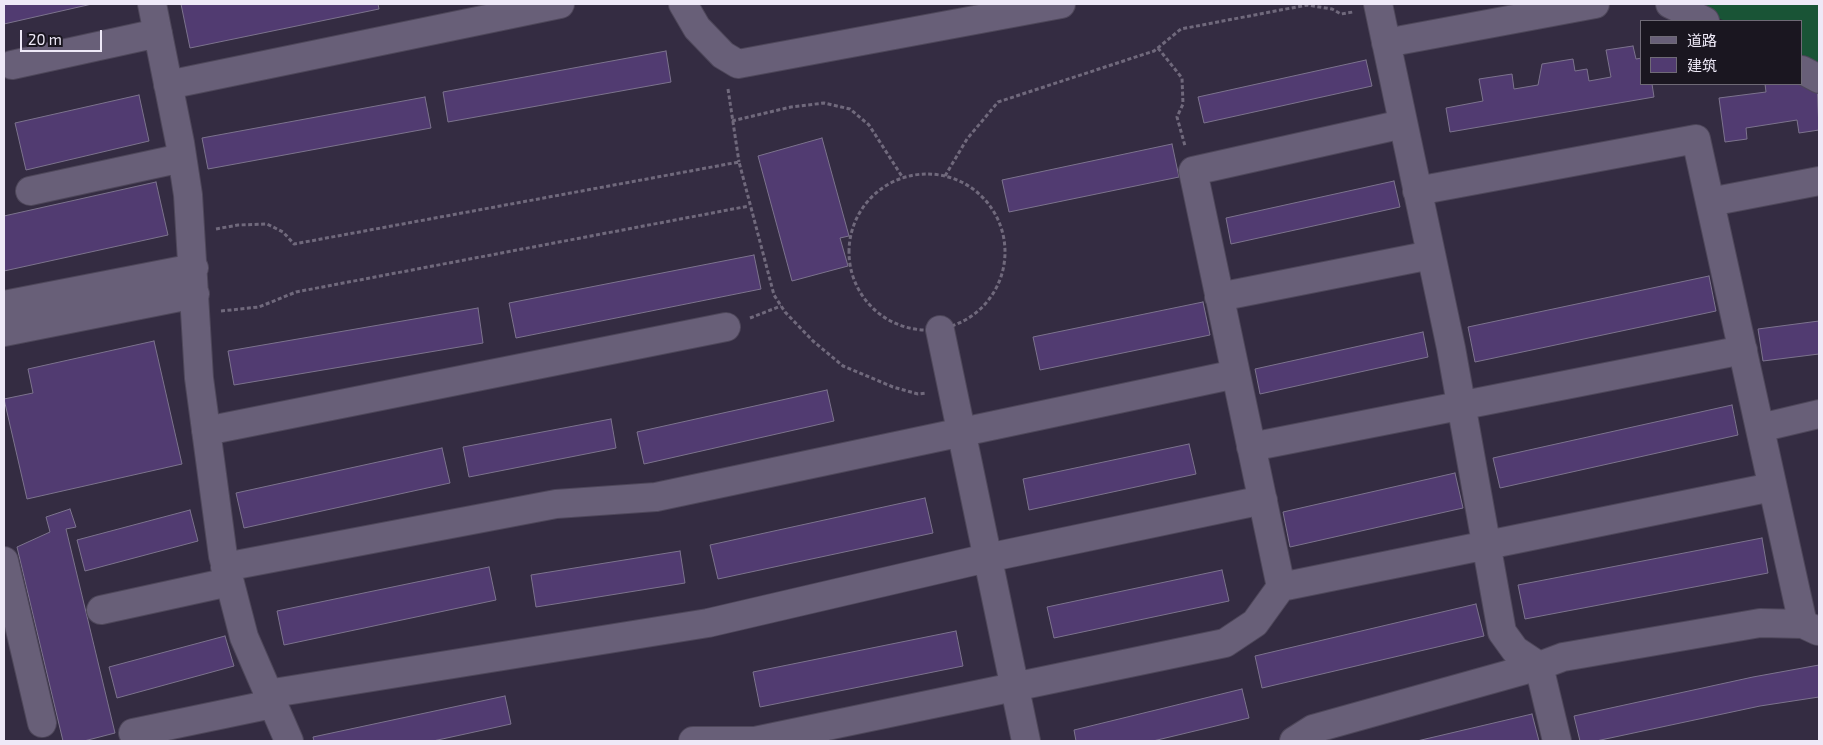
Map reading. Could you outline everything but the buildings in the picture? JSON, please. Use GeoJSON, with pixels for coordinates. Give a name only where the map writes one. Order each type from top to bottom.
{"type":"FeatureCollection","features":[{"type":"Feature","properties":{"kind":"lane"},"geometry":{"type":"LineString","coordinates":[[152,4],[182,158],[191,235],[199,378],[227,575],[244,637],[269,699],[289,741]]}},
{"type":"Feature","properties":{"kind":"lane"},"geometry":{"type":"LineString","coordinates":[[168,85],[560,4]]}},
{"type":"Feature","properties":{"kind":"lane"},"geometry":{"type":"LineString","coordinates":[[683,4],[698,28],[723,55],[738,64],[1062,4]]}},
{"type":"Feature","properties":{"kind":"lane"},"geometry":{"type":"LineString","coordinates":[[1386,43],[1595,4]]}},
{"type":"Feature","properties":{"kind":"lane"},"geometry":{"type":"LineString","coordinates":[[1670,4],[1703,20]]}},
{"type":"Feature","properties":{"kind":"lane"},"geometry":{"type":"LineString","coordinates":[[1379,5],[1461,406],[1502,632],[1515,650],[1539,666],[1557,741]]}},
{"type":"Feature","properties":{"kind":"lane"},"geometry":{"type":"LineString","coordinates":[[12,65],[158,33]]}},
{"type":"Feature","properties":{"kind":"lane"},"geometry":{"type":"LineString","coordinates":[[1803,71],[1819,79]]}},
{"type":"Feature","properties":{"kind":"lane"},"geometry":{"type":"LineString","coordinates":[[1281,587],[1193,171],[1404,124]]}},
{"type":"Feature","properties":{"kind":"lane"},"geometry":{"type":"LineString","coordinates":[[1294,741],[1313,729],[1539,666],[1563,657],[1760,623],[1811,628],[1772,487],[1696,139],[1418,190]]}},
{"type":"Feature","properties":{"kind":"lane"},"geometry":{"type":"LineString","coordinates":[[30,191],[182,158]]}},
{"type":"Feature","properties":{"kind":"lane"},"geometry":{"type":"LineString","coordinates":[[1710,202],[1819,181]]}},
{"type":"Feature","properties":{"kind":"lane"},"geometry":{"type":"LineString","coordinates":[[1219,297],[1431,255]]}},
{"type":"Feature","properties":{"kind":"lane"},"geometry":{"type":"LineString","coordinates":[[4,305],[195,292]]}},
{"type":"Feature","properties":{"kind":"lane"},"geometry":{"type":"LineString","coordinates":[[4,332],[195,292]]}},
{"type":"Feature","properties":{"kind":"lane"},"geometry":{"type":"LineString","coordinates":[[206,431],[726,327]]}},
{"type":"Feature","properties":{"kind":"lane"},"geometry":{"type":"LineString","coordinates":[[940,330],[960,434],[1026,741]]}},
{"type":"Feature","properties":{"kind":"lane"},"geometry":{"type":"LineString","coordinates":[[1251,447],[1743,350]]}},
{"type":"Feature","properties":{"kind":"lane"},"geometry":{"type":"LineString","coordinates":[[102,610],[227,575],[556,504],[656,497],[1236,374]]}},
{"type":"Feature","properties":{"kind":"lane"},"geometry":{"type":"LineString","coordinates":[[1760,428],[1819,414]]}},
{"type":"Feature","properties":{"kind":"lane"},"geometry":{"type":"LineString","coordinates":[[693,741],[755,740],[1225,644],[1256,623],[1281,587],[1772,487]]}},
{"type":"Feature","properties":{"kind":"lane"},"geometry":{"type":"LineString","coordinates":[[133,734],[269,699],[708,623],[987,558],[1263,500]]}},
{"type":"Feature","properties":{"kind":"lane"},"geometry":{"type":"LineString","coordinates":[[4,561],[42,723]]}},
{"type":"Feature","properties":{"kind":"path"},"geometry":{"type":"LineString","coordinates":[[945,176],[967,138],[998,102],[1154,51],[1181,29],[1307,4],[1332,9],[1341,14],[1379,5]]}},
{"type":"Feature","properties":{"kind":"path"},"geometry":{"type":"LineString","coordinates":[[1158,48],[1182,78],[1183,104],[1177,117],[1193,171]]}},
{"type":"Feature","properties":{"kind":"path"},"geometry":{"type":"LineString","coordinates":[[723,55],[739,162],[749,206],[774,295],[786,312],[813,341],[844,366],[893,387],[918,394],[952,392]]}},
{"type":"Feature","properties":{"kind":"path"},"geometry":{"type":"LineString","coordinates":[[732,121],[791,107],[824,103],[850,109],[868,125],[903,178]]}},
{"type":"Feature","properties":{"kind":"path"},"geometry":{"type":"LineString","coordinates":[[191,235],[238,225],[267,224],[284,232],[294,244],[739,162]]}},
{"type":"Feature","properties":{"kind":"path"},"geometry":{"type":"LineString","coordinates":[[928,174],[945,176],[954,178],[976,190],[994,209],[1004,233],[1006,259],[999,284],[985,305],[964,321],[940,330],[914,329],[889,321],[869,305],[855,283],[848,258],[851,232],[862,208],[880,189],[903,178],[928,174]]}},
{"type":"Feature","properties":{"kind":"path"},"geometry":{"type":"LineString","coordinates":[[195,292],[259,307],[296,292],[749,206]]}},
{"type":"Feature","properties":{"kind":"green space"},"geometry":{"type":"Polygon","coordinates":[[[1687,4],[1819,4],[1819,65],[1803,57],[1803,20],[1723,20],[1687,4]]]}}]}
